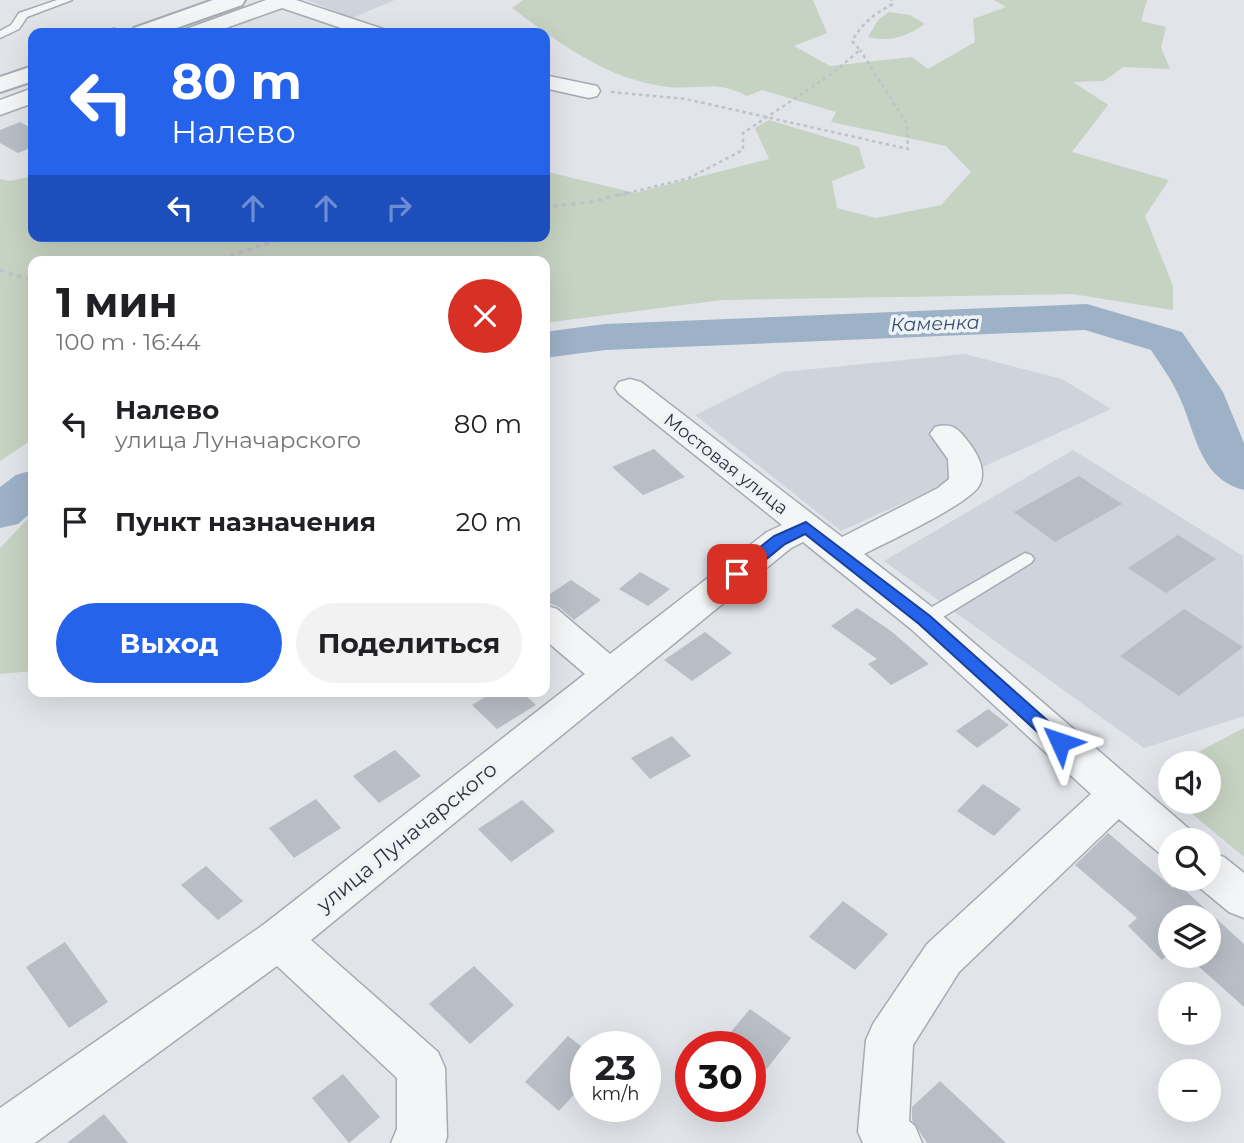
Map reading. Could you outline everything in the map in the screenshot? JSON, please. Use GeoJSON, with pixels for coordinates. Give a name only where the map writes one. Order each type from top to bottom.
{"type":"FeatureCollection","features":[{"type":"Feature","properties":{"kind":"street"},"geometry":{"type":"LineString","coordinates":[[156,28],[234,0]]}},
{"type":"Feature","properties":{"kind":"street"},"geometry":{"type":"LineString","coordinates":[[207,28],[278,1],[361,28]]}},
{"type":"Feature","properties":{"kind":"street"},"geometry":{"type":"LineString","coordinates":[[0,85],[28,75]]}},
{"type":"Feature","properties":{"kind":"street"},"geometry":{"type":"LineString","coordinates":[[550,82],[589,91]]}},
{"type":"Feature","properties":{"kind":"street"},"geometry":{"type":"LineString","coordinates":[[0,107],[28,97]]}},
{"type":"Feature","properties":{"kind":"street","name":"Мостовая улица"},"geometry":{"type":"LineString","coordinates":[[630,388],[924,620],[1159,828]]}},
{"type":"Feature","properties":{"kind":"street"},"geometry":{"type":"LineString","coordinates":[[839,553],[950,495],[965,483],[964,459],[946,435]]}},
{"type":"Feature","properties":{"kind":"street","name":"улица Луначарского"},"geometry":{"type":"LineString","coordinates":[[0,1139],[279,939],[779,540],[806,527]]}},
{"type":"Feature","properties":{"kind":"street"},"geometry":{"type":"LineString","coordinates":[[550,623],[610,675]]}},
{"type":"Feature","properties":{"kind":"street"},"geometry":{"type":"LineString","coordinates":[[897,1143],[883,1132],[890,1040],[943,958],[1118,794]]}},
{"type":"Feature","properties":{"kind":"street"},"geometry":{"type":"LineString","coordinates":[[1221,880],[1244,899]]}},
{"type":"Feature","properties":{"kind":"street"},"geometry":{"type":"LineString","coordinates":[[279,939],[421,1068],[422,1137],[416,1143]]}},
{"type":"Feature","properties":{"kind":"lane"},"geometry":{"type":"LineString","coordinates":[[0,35],[15,27],[23,15],[67,0]]}},
{"type":"Feature","properties":{"kind":"lane"},"geometry":{"type":"LineString","coordinates":[[0,25],[15,27]]}},
{"type":"Feature","properties":{"kind":"lane"},"geometry":{"type":"LineString","coordinates":[[924,620],[1025,559]]}},
{"type":"Feature","properties":{"kind":"path"},"geometry":{"type":"LineString","coordinates":[[589,91],[686,99],[908,149],[907,124],[852,41],[861,26],[893,4],[891,0]]}},
{"type":"Feature","properties":{"kind":"path"},"geometry":{"type":"LineString","coordinates":[[550,206],[590,202],[689,178],[743,150],[743,133],[763,116],[841,69],[860,50]]}},
{"type":"Feature","properties":{"kind":"path"},"geometry":{"type":"LineString","coordinates":[[229,256],[272,242]]}},
{"type":"Feature","properties":{"kind":"path"},"geometry":{"type":"LineString","coordinates":[[0,270],[28,279]]}},
{"type":"Feature","properties":{"kind":"shaded area"},"geometry":{"type":"Polygon","coordinates":[[[307,0],[395,0],[352,18],[307,0]]]}},
{"type":"Feature","properties":{"kind":"shaded area"},"geometry":{"type":"Polygon","coordinates":[[[965,354],[1062,379],[1111,409],[841,531],[695,415],[782,372],[965,354]]]}},
{"type":"Feature","properties":{"kind":"shaded area"},"geometry":{"type":"Polygon","coordinates":[[[1073,450],[1243,556],[1244,716],[1144,748],[884,561],[1073,450]]]}},
{"type":"Feature","properties":{"kind":"green space"},"geometry":{"type":"Polygon","coordinates":[[[523,0],[813,0],[827,33],[794,46],[830,66],[912,57],[928,69],[975,42],[973,19],[1006,7],[994,0],[1147,0],[1141,21],[1166,27],[1161,47],[1170,69],[1123,67],[1104,81],[1073,82],[1108,105],[1072,152],[1169,180],[1145,216],[1173,286],[1173,310],[1072,294],[722,300],[550,322],[550,256],[28,256],[28,442],[0,461],[0,179],[10,181],[28,177],[28,242],[550,242],[550,172],[635,193],[769,159],[755,128],[769,120],[859,147],[865,168],[832,181],[837,208],[876,218],[941,205],[971,172],[946,146],[831,122],[836,112],[762,90],[747,96],[717,86],[668,87],[625,77],[566,47],[550,35],[550,28],[540,28],[512,8],[523,0]]]}},
{"type":"Feature","properties":{"kind":"green space"},"geometry":{"type":"Polygon","coordinates":[[[889,12],[910,15],[925,24],[898,37],[868,37],[878,20],[889,12]]]}},
{"type":"Feature","properties":{"kind":"green space"},"geometry":{"type":"Polygon","coordinates":[[[28,518],[28,671],[0,674],[0,548],[28,518]]]}},
{"type":"Feature","properties":{"kind":"green space"},"geometry":{"type":"Polygon","coordinates":[[[1244,728],[1244,857],[1221,838],[1221,828],[1209,828],[1192,814],[1221,814],[1221,751],[1200,751],[1244,728]]]}},
{"type":"Feature","properties":{"kind":"building"},"geometry":{"type":"Polygon","coordinates":[[[20,122],[28,126],[28,149],[18,153],[0,143],[0,130],[20,122]]]}},
{"type":"Feature","properties":{"kind":"building"},"geometry":{"type":"Polygon","coordinates":[[[654,449],[685,477],[643,495],[612,467],[654,449]]]}},
{"type":"Feature","properties":{"kind":"building"},"geometry":{"type":"Polygon","coordinates":[[[1079,476],[1122,504],[1055,542],[1014,512],[1079,476]]]}},
{"type":"Feature","properties":{"kind":"building"},"geometry":{"type":"Polygon","coordinates":[[[1178,535],[1216,559],[1166,593],[1128,568],[1178,535]]]}},
{"type":"Feature","properties":{"kind":"building"},"geometry":{"type":"Polygon","coordinates":[[[640,572],[670,589],[648,606],[619,589],[640,572]]]}},
{"type":"Feature","properties":{"kind":"building"},"geometry":{"type":"Polygon","coordinates":[[[571,580],[601,600],[574,620],[559,607],[550,603],[550,594],[571,580]]]}},
{"type":"Feature","properties":{"kind":"building"},"geometry":{"type":"Polygon","coordinates":[[[857,608],[891,631],[929,664],[891,685],[868,664],[877,659],[831,626],[857,608]]]}},
{"type":"Feature","properties":{"kind":"building"},"geometry":{"type":"Polygon","coordinates":[[[1184,609],[1243,647],[1179,696],[1120,656],[1184,609]]]}},
{"type":"Feature","properties":{"kind":"building"},"geometry":{"type":"Polygon","coordinates":[[[705,632],[732,653],[692,681],[664,660],[705,632]]]}},
{"type":"Feature","properties":{"kind":"building"},"geometry":{"type":"Polygon","coordinates":[[[485,697],[527,697],[536,705],[497,729],[472,705],[485,697]]]}},
{"type":"Feature","properties":{"kind":"building"},"geometry":{"type":"Polygon","coordinates":[[[988,709],[1009,725],[977,748],[956,731],[988,709]]]}},
{"type":"Feature","properties":{"kind":"building"},"geometry":{"type":"Polygon","coordinates":[[[672,736],[691,756],[650,779],[631,758],[672,736]]]}},
{"type":"Feature","properties":{"kind":"building"},"geometry":{"type":"Polygon","coordinates":[[[395,750],[421,776],[379,803],[353,776],[395,750]]]}},
{"type":"Feature","properties":{"kind":"building"},"geometry":{"type":"Polygon","coordinates":[[[983,784],[1021,809],[994,836],[957,811],[983,784]]]}},
{"type":"Feature","properties":{"kind":"building"},"geometry":{"type":"Polygon","coordinates":[[[316,799],[341,828],[294,858],[269,828],[316,799]]]}},
{"type":"Feature","properties":{"kind":"building"},"geometry":{"type":"Polygon","coordinates":[[[522,800],[555,831],[511,862],[478,829],[522,800]]]}},
{"type":"Feature","properties":{"kind":"building"},"geometry":{"type":"Polygon","coordinates":[[[1108,833],[1158,875],[1158,891],[1186,891],[1201,905],[1158,905],[1158,956],[1128,926],[1137,918],[1075,865],[1108,833]]]}},
{"type":"Feature","properties":{"kind":"building"},"geometry":{"type":"Polygon","coordinates":[[[206,866],[243,901],[218,920],[181,885],[206,866]]]}},
{"type":"Feature","properties":{"kind":"building"},"geometry":{"type":"Polygon","coordinates":[[[843,901],[888,934],[855,970],[809,937],[843,901]]]}},
{"type":"Feature","properties":{"kind":"building"},"geometry":{"type":"Polygon","coordinates":[[[1221,923],[1244,944],[1244,1007],[1221,986],[1221,982],[1216,982],[1200,968],[1221,968],[1221,923]]]}},
{"type":"Feature","properties":{"kind":"building"},"geometry":{"type":"Polygon","coordinates":[[[65,942],[108,1002],[69,1028],[26,967],[65,942]]]}},
{"type":"Feature","properties":{"kind":"building"},"geometry":{"type":"Polygon","coordinates":[[[474,966],[514,1005],[470,1044],[429,1004],[474,966]]]}},
{"type":"Feature","properties":{"kind":"building"},"geometry":{"type":"Polygon","coordinates":[[[750,1009],[791,1038],[766,1070],[766,1031],[732,1031],[750,1009]]]}},
{"type":"Feature","properties":{"kind":"building"},"geometry":{"type":"Polygon","coordinates":[[[568,1036],[570,1038],[570,1099],[559,1111],[525,1082],[568,1036]]]}},
{"type":"Feature","properties":{"kind":"building"},"geometry":{"type":"Polygon","coordinates":[[[343,1074],[380,1117],[349,1143],[312,1098],[343,1074]]]}},
{"type":"Feature","properties":{"kind":"building"},"geometry":{"type":"Polygon","coordinates":[[[940,1081],[1006,1143],[927,1143],[912,1120],[912,1107],[940,1081]]]}},
{"type":"Feature","properties":{"kind":"building"},"geometry":{"type":"Polygon","coordinates":[[[104,1114],[128,1143],[67,1143],[104,1114]]]}},
{"type":"Feature","properties":{"kind":"waterway","name":"Каменка"},"geometry":{"type":"LineString","coordinates":[[550,344],[605,337],[1087,317],[1167,341],[1200,392],[1225,455],[1244,475]]}},
{"type":"Feature","properties":{"kind":"waterway","name":"Каменка"},"geometry":{"type":"LineString","coordinates":[[0,512],[28,490]]}},
{"type":"Feature","properties":{"kind":"route"},"geometry":{"type":"LineString","coordinates":[[737,574],[779,540],[806,527],[924,620],[1060,742]]}}]}
